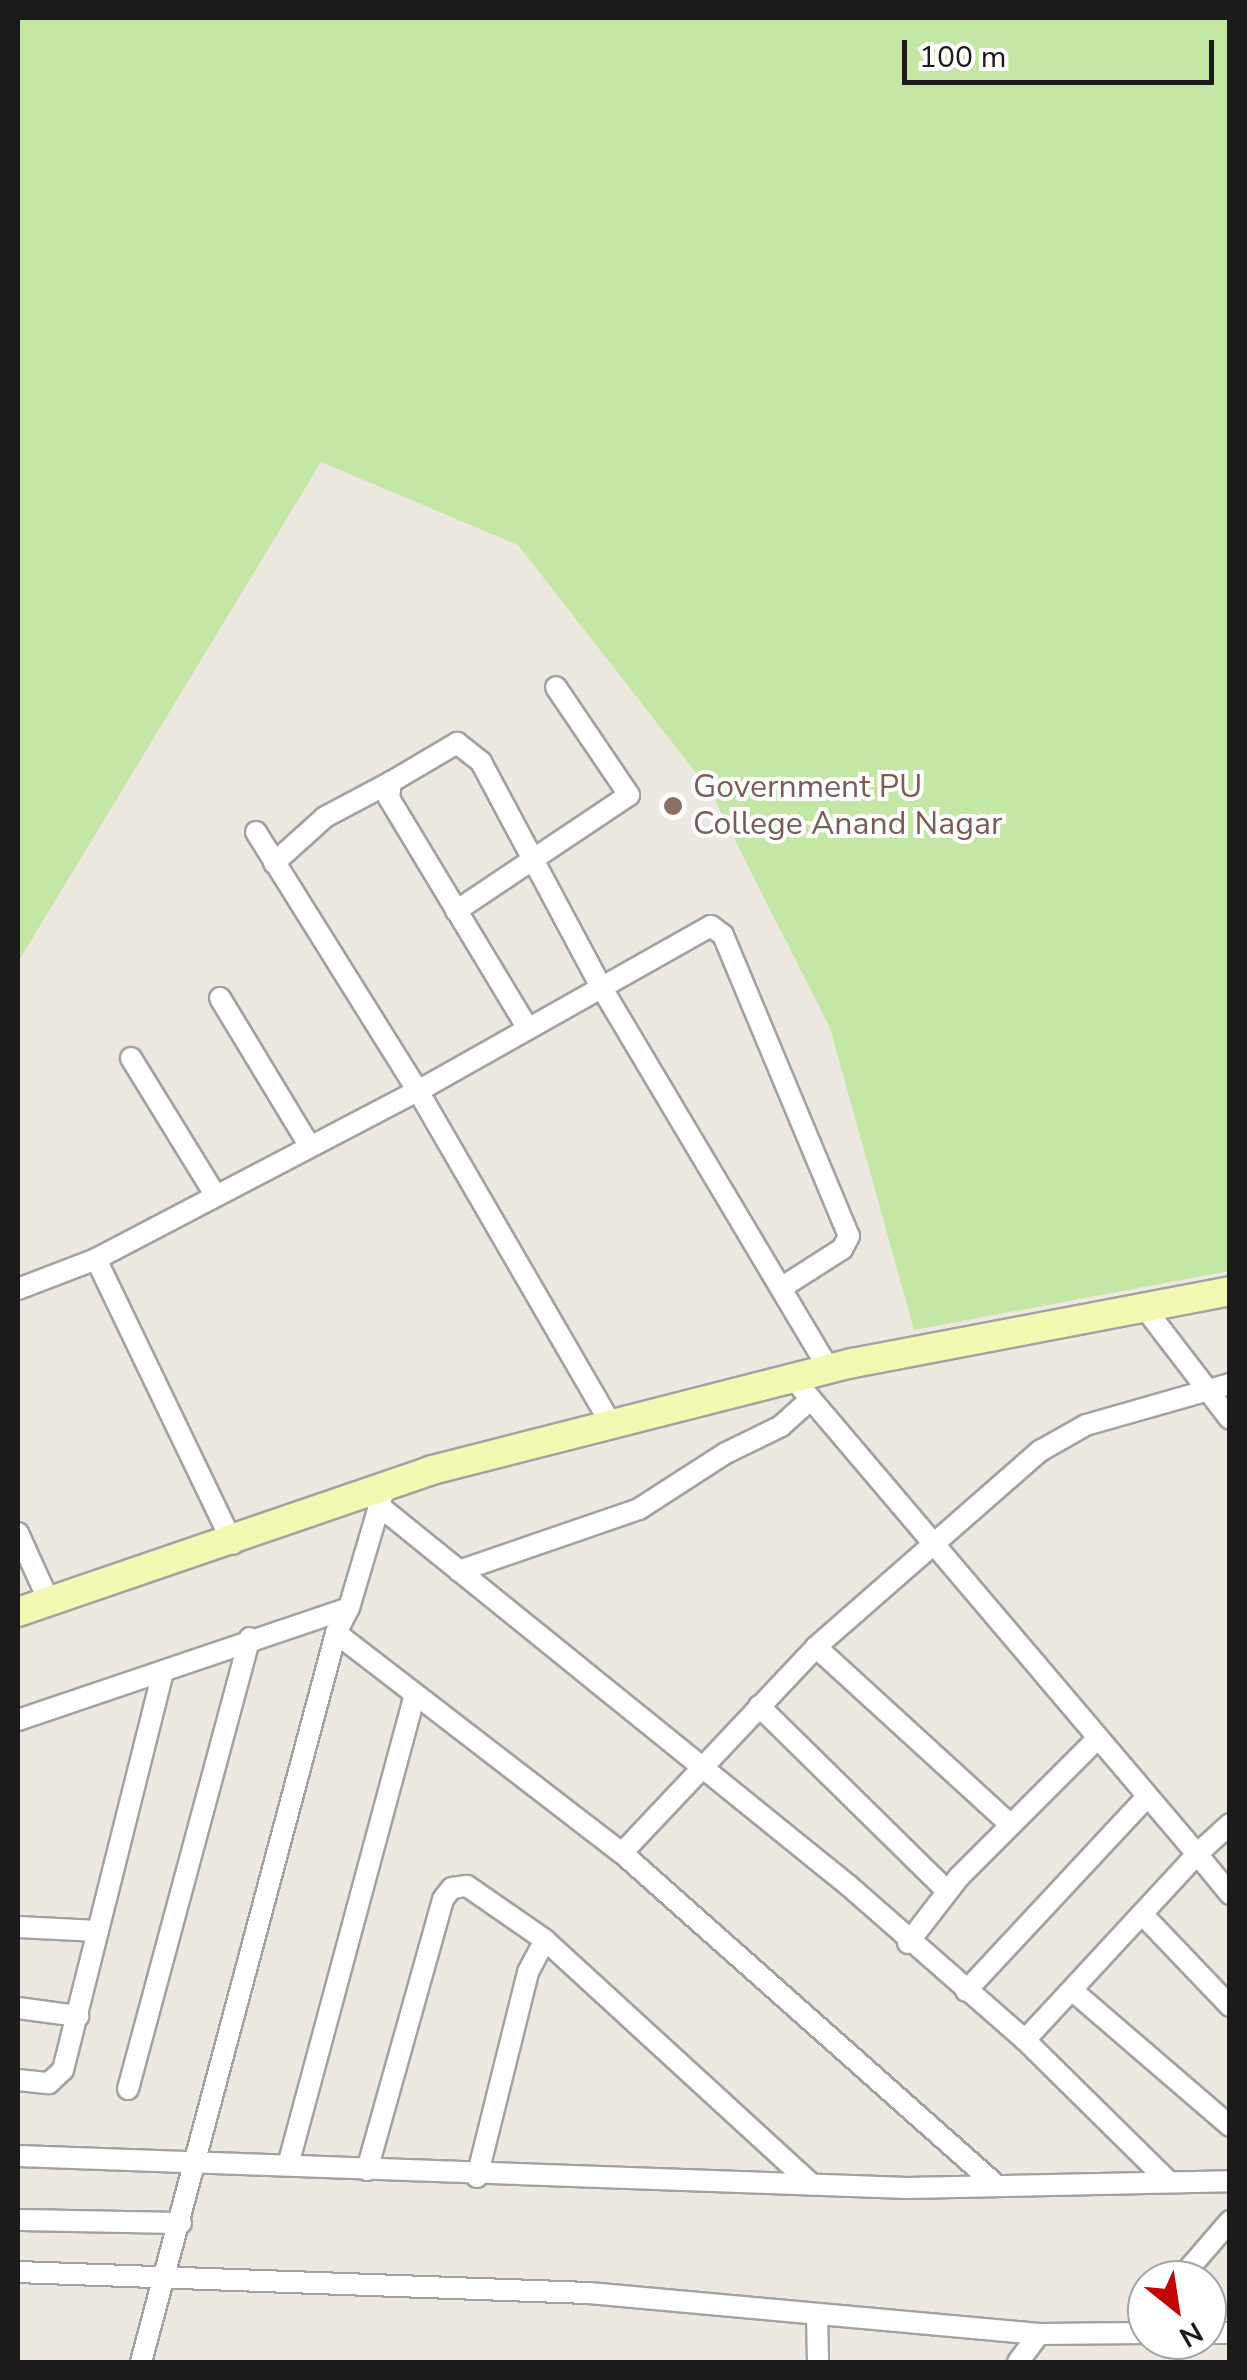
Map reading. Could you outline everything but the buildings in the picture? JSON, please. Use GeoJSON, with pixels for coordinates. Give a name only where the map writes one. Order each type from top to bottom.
{"type":"FeatureCollection","features":[{"type":"Feature","properties":{"kind":"street"},"geometry":{"type":"LineString","coordinates":[[456,911],[628,794],[556,688]]}},
{"type":"Feature","properties":{"kind":"street"},"geometry":{"type":"LineString","coordinates":[[274,863],[325,817],[442,749],[464,745],[536,857],[600,985],[829,1369]]}},
{"type":"Feature","properties":{"kind":"street"},"geometry":{"type":"LineString","coordinates":[[391,782],[389,798],[527,1027]]}},
{"type":"Feature","properties":{"kind":"street"},"geometry":{"type":"LineString","coordinates":[[256,832],[418,1091],[611,1424]]}},
{"type":"Feature","properties":{"kind":"street"},"geometry":{"type":"LineString","coordinates":[[18,1289],[96,1259],[418,1091],[705,926],[723,936],[849,1236],[846,1246],[781,1288]]}},
{"type":"Feature","properties":{"kind":"street"},"geometry":{"type":"LineString","coordinates":[[220,998],[309,1145]]}},
{"type":"Feature","properties":{"kind":"street"},"geometry":{"type":"LineString","coordinates":[[131,1058],[216,1196]]}},
{"type":"Feature","properties":{"kind":"street"},"geometry":{"type":"LineString","coordinates":[[96,1259],[233,1544]]}},
{"type":"Feature","properties":{"kind":"street"},"geometry":{"type":"LineString","coordinates":[[459,1572],[639,1509],[726,1452],[781,1426],[802,1389],[829,1369],[1230,1291]]}},
{"type":"Feature","properties":{"kind":"street"},"geometry":{"type":"LineString","coordinates":[[1144,1307],[1202,1390],[1230,1419]]}},
{"type":"Feature","properties":{"kind":"street"},"geometry":{"type":"LineString","coordinates":[[622,1853],[816,1647],[1040,1452],[1086,1425],[1230,1384]]}},
{"type":"Feature","properties":{"kind":"street"},"geometry":{"type":"LineString","coordinates":[[18,1612],[47,1597],[233,1544],[611,1424],[802,1389]]}},
{"type":"Feature","properties":{"kind":"street"},"geometry":{"type":"LineString","coordinates":[[802,1389],[935,1540],[1230,1894]]}},
{"type":"Feature","properties":{"kind":"street"},"geometry":{"type":"LineString","coordinates":[[382,1496],[459,1572],[848,1885],[908,1943],[1025,2040],[1168,2181]]}},
{"type":"Feature","properties":{"kind":"street"},"geometry":{"type":"LineString","coordinates":[[142,2362],[168,2280],[336,1633],[349,1608],[382,1496]]}},
{"type":"Feature","properties":{"kind":"street"},"geometry":{"type":"LineString","coordinates":[[18,1533],[47,1597]]}},
{"type":"Feature","properties":{"kind":"street"},"geometry":{"type":"LineString","coordinates":[[18,1720],[250,1638],[349,1608]]}},
{"type":"Feature","properties":{"kind":"street"},"geometry":{"type":"LineString","coordinates":[[336,1633],[414,1698],[622,1853],[996,2186]]}},
{"type":"Feature","properties":{"kind":"street"},"geometry":{"type":"LineString","coordinates":[[128,2089],[250,1638]]}},
{"type":"Feature","properties":{"kind":"street"},"geometry":{"type":"LineString","coordinates":[[816,1647],[1011,1825]]}},
{"type":"Feature","properties":{"kind":"street"},"geometry":{"type":"LineString","coordinates":[[18,2080],[57,2078],[78,2016],[163,1671]]}},
{"type":"Feature","properties":{"kind":"street"},"geometry":{"type":"LineString","coordinates":[[288,2165],[414,1698]]}},
{"type":"Feature","properties":{"kind":"street"},"geometry":{"type":"LineString","coordinates":[[758,1706],[947,1891]]}},
{"type":"Feature","properties":{"kind":"street"},"geometry":{"type":"LineString","coordinates":[[908,1943],[947,1891],[1098,1738]]}},
{"type":"Feature","properties":{"kind":"street"},"geometry":{"type":"LineString","coordinates":[[966,1991],[1147,1797]]}},
{"type":"Feature","properties":{"kind":"street"},"geometry":{"type":"LineString","coordinates":[[1025,2040],[1197,1854],[1230,1824]]}},
{"type":"Feature","properties":{"kind":"street"},"geometry":{"type":"LineString","coordinates":[[367,2170],[446,1892],[473,1888],[544,1940],[812,2186]]}},
{"type":"Feature","properties":{"kind":"street"},"geometry":{"type":"LineString","coordinates":[[1142,1915],[1230,2006]]}},
{"type":"Feature","properties":{"kind":"street"},"geometry":{"type":"LineString","coordinates":[[18,1927],[98,1931]]}},
{"type":"Feature","properties":{"kind":"street"},"geometry":{"type":"LineString","coordinates":[[477,2176],[528,1972],[544,1940]]}},
{"type":"Feature","properties":{"kind":"street"},"geometry":{"type":"LineString","coordinates":[[1073,1991],[1230,2126]]}},
{"type":"Feature","properties":{"kind":"street"},"geometry":{"type":"LineString","coordinates":[[18,2008],[78,2016]]}},
{"type":"Feature","properties":{"kind":"street"},"geometry":{"type":"LineString","coordinates":[[18,2156],[812,2186],[1230,2181]]}},
{"type":"Feature","properties":{"kind":"street"},"geometry":{"type":"LineString","coordinates":[[18,2220],[181,2224]]}},
{"type":"Feature","properties":{"kind":"street"},"geometry":{"type":"LineString","coordinates":[[1196,2260],[1230,2221]]}},
{"type":"Feature","properties":{"kind":"street"},"geometry":{"type":"LineString","coordinates":[[18,2272],[589,2292],[1039,2334],[1127,2329]]}},
{"type":"Feature","properties":{"kind":"street"},"geometry":{"type":"LineString","coordinates":[[817,2314],[818,2362]]}},
{"type":"Feature","properties":{"kind":"street"},"geometry":{"type":"LineString","coordinates":[[1018,2362],[1039,2334]]}},
{"type":"Feature","properties":{"kind":"green space"},"geometry":{"type":"Polygon","coordinates":[[[18,18],[1229,18],[1229,1271],[914,1330],[830,1028],[711,792],[518,545],[321,462],[18,962],[18,18]]]}},
{"type":"Feature","properties":{"kind":"place","name":"Government PU College Anand Nagar"},"geometry":{"type":"Point","coordinates":[673,806]}}]}
